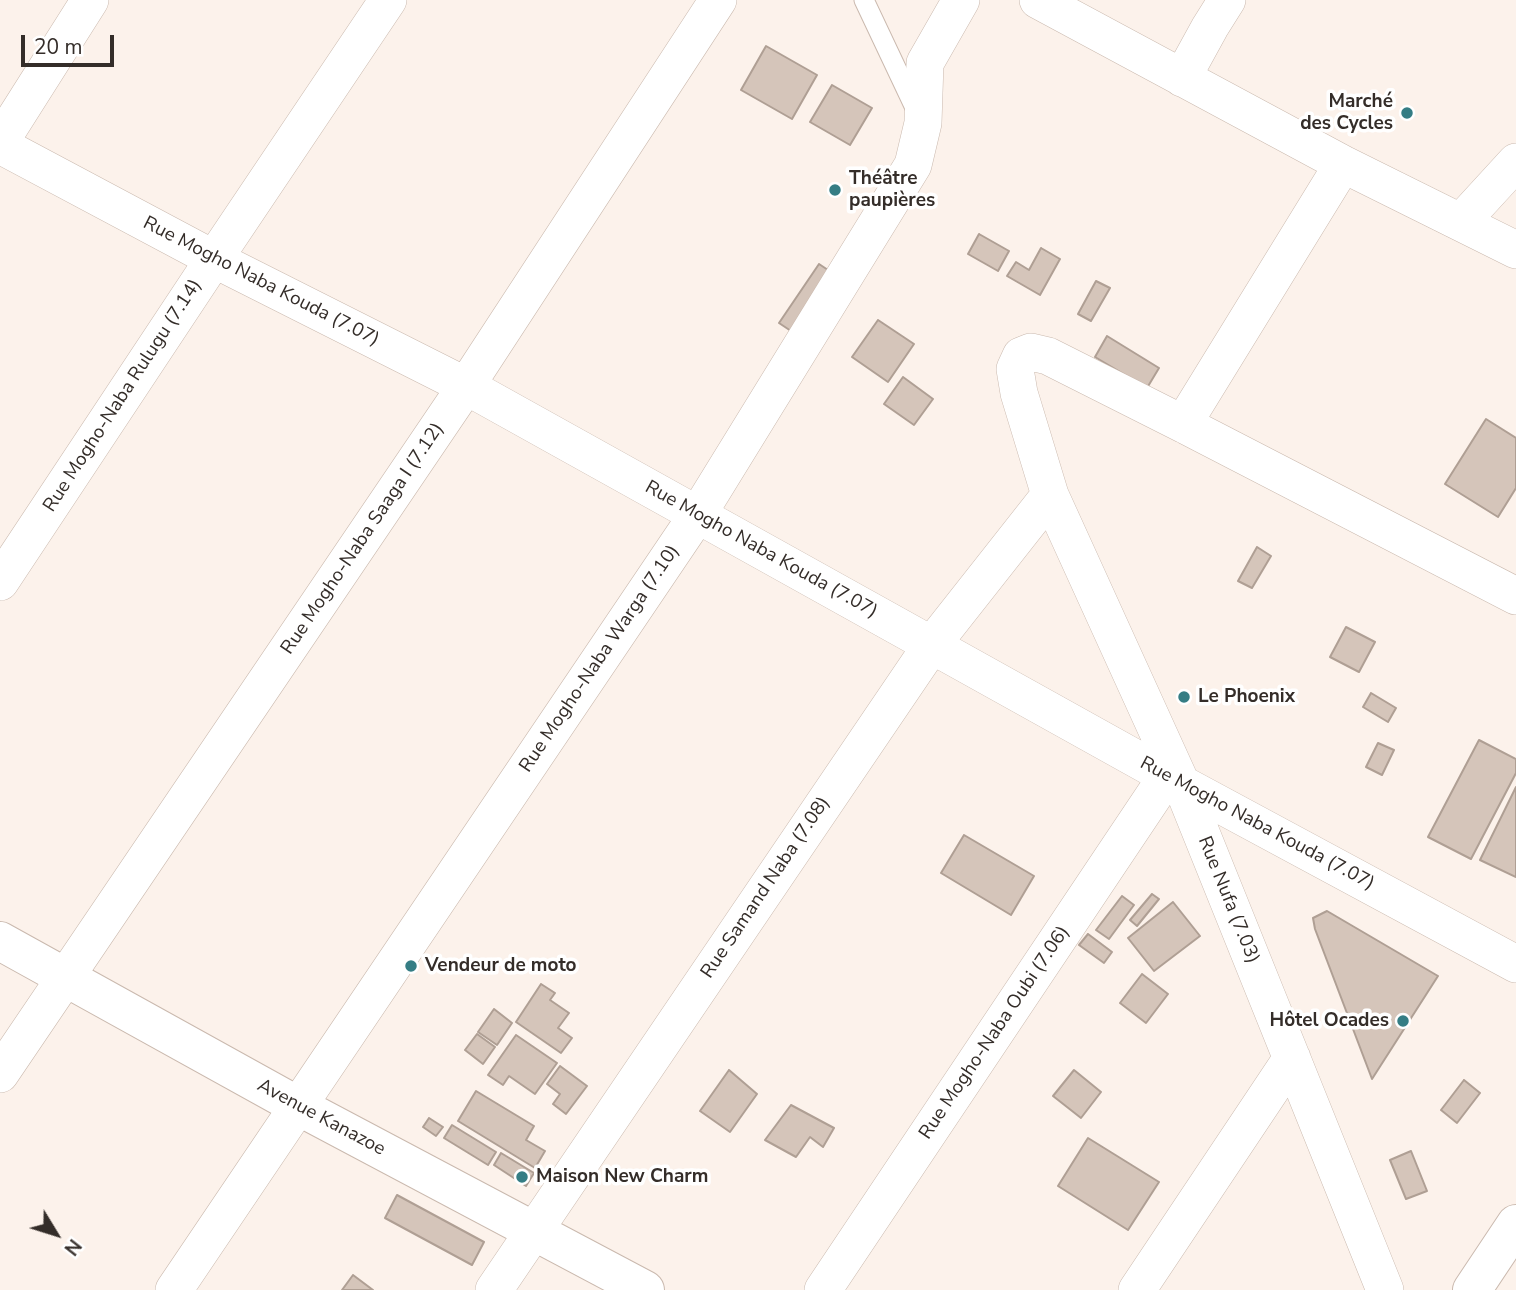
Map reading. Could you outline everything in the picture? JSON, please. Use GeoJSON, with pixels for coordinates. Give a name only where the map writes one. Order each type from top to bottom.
{"type":"FeatureCollection","features":[{"type":"Feature","properties":{"kind":"street"},"geometry":{"type":"LineString","coordinates":[[0,144],[90,0]]}},
{"type":"Feature","properties":{"kind":"street","name":"Rue Mogho-Naba Rulugu (7.14)"},"geometry":{"type":"LineString","coordinates":[[0,582],[388,0]]}},
{"type":"Feature","properties":{"kind":"street","name":"Rue Mogho-Naba Saaga I (7.12)"},"geometry":{"type":"LineString","coordinates":[[0,1073],[467,386],[718,0]]}},
{"type":"Feature","properties":{"kind":"street","name":"Rue Mogho-Naba Warga (7.10)"},"geometry":{"type":"LineString","coordinates":[[174,1290],[698,514],[913,166],[923,123],[925,63],[961,0]]}},
{"type":"Feature","properties":{"kind":"street"},"geometry":{"type":"LineString","coordinates":[[1038,0],[1343,164],[1516,250]]}},
{"type":"Feature","properties":{"kind":"street"},"geometry":{"type":"LineString","coordinates":[[1182,78],[1227,0]]}},
{"type":"Feature","properties":{"kind":"street","name":"Rue Mogho Naba Kouda (7.07)"},"geometry":{"type":"LineString","coordinates":[[0,144],[214,259],[467,386],[931,646],[1516,964]]}},
{"type":"Feature","properties":{"kind":"street"},"geometry":{"type":"LineString","coordinates":[[1461,222],[1516,162]]}},
{"type":"Feature","properties":{"kind":"street"},"geometry":{"type":"LineString","coordinates":[[1343,164],[1183,424],[1516,596]]}},
{"type":"Feature","properties":{"kind":"street","name":"Rue Nufa (7.03)"},"geometry":{"type":"LineString","coordinates":[[1183,424],[1048,356],[1031,352],[1021,356],[1015,369],[1019,393],[1050,495],[1292,1058],[1385,1290]]}},
{"type":"Feature","properties":{"kind":"street","name":"Rue Samand Naba (7.08)"},"geometry":{"type":"LineString","coordinates":[[494,1290],[931,646],[1050,495]]}},
{"type":"Feature","properties":{"kind":"street","name":"Rue Mogho-Naba Oubi (7.06)"},"geometry":{"type":"LineString","coordinates":[[823,1290],[1174,779]]}},
{"type":"Feature","properties":{"kind":"street","name":"Avenue Kanazoe"},"geometry":{"type":"LineString","coordinates":[[0,941],[298,1106],[645,1290]]}},
{"type":"Feature","properties":{"kind":"street"},"geometry":{"type":"LineString","coordinates":[[1137,1290],[1292,1058]]}},
{"type":"Feature","properties":{"kind":"street"},"geometry":{"type":"LineString","coordinates":[[1472,1290],[1516,1224]]}},
{"type":"Feature","properties":{"kind":"lane"},"geometry":{"type":"LineString","coordinates":[[864,0],[923,123]]}},
{"type":"Feature","properties":{"kind":"building"},"geometry":{"type":"Polygon","coordinates":[[[766,46],[817,75],[792,119],[741,90],[766,46]]]}},
{"type":"Feature","properties":{"kind":"building"},"geometry":{"type":"Polygon","coordinates":[[[832,85],[872,108],[850,145],[810,122],[832,85]]]}},
{"type":"Feature","properties":{"kind":"building"},"geometry":{"type":"Polygon","coordinates":[[[979,234],[1009,251],[998,271],[968,254],[979,234]]]}},
{"type":"Feature","properties":{"kind":"building"},"geometry":{"type":"Polygon","coordinates":[[[1041,248],[1060,259],[1040,295],[1007,276],[1016,262],[1029,270],[1041,248]]]}},
{"type":"Feature","properties":{"kind":"building"},"geometry":{"type":"Polygon","coordinates":[[[819,264],[834,274],[794,333],[779,323],[819,264]]]}},
{"type":"Feature","properties":{"kind":"building"},"geometry":{"type":"Polygon","coordinates":[[[1096,281],[1110,288],[1091,321],[1078,314],[1096,281]]]}},
{"type":"Feature","properties":{"kind":"building"},"geometry":{"type":"Polygon","coordinates":[[[878,320],[914,344],[888,382],[852,357],[878,320]]]}},
{"type":"Feature","properties":{"kind":"building"},"geometry":{"type":"Polygon","coordinates":[[[1107,336],[1159,368],[1147,388],[1095,357],[1107,336]]]}},
{"type":"Feature","properties":{"kind":"building"},"geometry":{"type":"Polygon","coordinates":[[[903,377],[933,399],[914,425],[884,404],[903,377]]]}},
{"type":"Feature","properties":{"kind":"building"},"geometry":{"type":"Polygon","coordinates":[[[1486,419],[1516,438],[1516,488],[1498,517],[1445,484],[1486,419]]]}},
{"type":"Feature","properties":{"kind":"building"},"geometry":{"type":"Polygon","coordinates":[[[1257,547],[1271,556],[1252,588],[1238,581],[1257,547]]]}},
{"type":"Feature","properties":{"kind":"building"},"geometry":{"type":"Polygon","coordinates":[[[1346,627],[1375,642],[1359,672],[1330,657],[1346,627]]]}},
{"type":"Feature","properties":{"kind":"building"},"geometry":{"type":"Polygon","coordinates":[[[1371,693],[1396,708],[1388,722],[1363,707],[1371,693]]]}},
{"type":"Feature","properties":{"kind":"building"},"geometry":{"type":"Polygon","coordinates":[[[1479,740],[1516,759],[1516,773],[1471,859],[1428,837],[1479,740]]]}},
{"type":"Feature","properties":{"kind":"building"},"geometry":{"type":"Polygon","coordinates":[[[1378,743],[1394,750],[1382,775],[1366,767],[1378,743]]]}},
{"type":"Feature","properties":{"kind":"building"},"geometry":{"type":"Polygon","coordinates":[[[1516,787],[1516,877],[1480,860],[1516,787]]]}},
{"type":"Feature","properties":{"kind":"building"},"geometry":{"type":"Polygon","coordinates":[[[964,835],[1034,876],[1011,915],[941,873],[964,835]]]}},
{"type":"Feature","properties":{"kind":"building"},"geometry":{"type":"Polygon","coordinates":[[[1152,894],[1159,899],[1137,926],[1130,920],[1152,894]]]}},
{"type":"Feature","properties":{"kind":"building"},"geometry":{"type":"Polygon","coordinates":[[[1122,896],[1134,905],[1109,939],[1096,930],[1122,896]]]}},
{"type":"Feature","properties":{"kind":"building"},"geometry":{"type":"Polygon","coordinates":[[[1173,902],[1200,936],[1154,971],[1128,938],[1173,902]]]}},
{"type":"Feature","properties":{"kind":"building"},"geometry":{"type":"Polygon","coordinates":[[[1327,911],[1438,976],[1372,1079],[1315,929],[1313,918],[1327,911]]]}},
{"type":"Feature","properties":{"kind":"building"},"geometry":{"type":"Polygon","coordinates":[[[1088,934],[1112,952],[1104,963],[1079,945],[1088,934]]]}},
{"type":"Feature","properties":{"kind":"building"},"geometry":{"type":"Polygon","coordinates":[[[1142,974],[1168,994],[1146,1023],[1120,1003],[1142,974]]]}},
{"type":"Feature","properties":{"kind":"building"},"geometry":{"type":"Polygon","coordinates":[[[541,984],[555,993],[550,1000],[569,1013],[558,1028],[572,1038],[561,1053],[516,1022],[541,984]]]}},
{"type":"Feature","properties":{"kind":"building"},"geometry":{"type":"Polygon","coordinates":[[[494,1009],[512,1023],[497,1045],[478,1032],[494,1009]]]}},
{"type":"Feature","properties":{"kind":"building"},"geometry":{"type":"Polygon","coordinates":[[[477,1034],[495,1047],[483,1064],[465,1050],[477,1034]]]}},
{"type":"Feature","properties":{"kind":"building"},"geometry":{"type":"Polygon","coordinates":[[[516,1035],[557,1063],[535,1094],[509,1076],[503,1085],[488,1075],[516,1035]]]}},
{"type":"Feature","properties":{"kind":"building"},"geometry":{"type":"Polygon","coordinates":[[[560,1066],[587,1086],[566,1114],[553,1104],[560,1094],[547,1084],[560,1066]]]}},
{"type":"Feature","properties":{"kind":"building"},"geometry":{"type":"Polygon","coordinates":[[[729,1070],[757,1094],[730,1132],[700,1111],[729,1070]]]}},
{"type":"Feature","properties":{"kind":"building"},"geometry":{"type":"Polygon","coordinates":[[[1074,1070],[1101,1092],[1081,1118],[1053,1096],[1074,1070]]]}},
{"type":"Feature","properties":{"kind":"building"},"geometry":{"type":"Polygon","coordinates":[[[1464,1080],[1480,1093],[1457,1123],[1441,1110],[1464,1080]]]}},
{"type":"Feature","properties":{"kind":"building"},"geometry":{"type":"Polygon","coordinates":[[[476,1091],[534,1126],[526,1140],[545,1151],[535,1168],[458,1121],[476,1091]]]}},
{"type":"Feature","properties":{"kind":"building"},"geometry":{"type":"Polygon","coordinates":[[[791,1105],[834,1128],[823,1147],[810,1137],[796,1157],[765,1140],[791,1105]]]}},
{"type":"Feature","properties":{"kind":"building"},"geometry":{"type":"Polygon","coordinates":[[[429,1118],[443,1127],[436,1136],[423,1127],[429,1118]]]}},
{"type":"Feature","properties":{"kind":"building"},"geometry":{"type":"Polygon","coordinates":[[[452,1125],[496,1152],[488,1165],[444,1138],[452,1125]]]}},
{"type":"Feature","properties":{"kind":"building"},"geometry":{"type":"Polygon","coordinates":[[[1088,1138],[1159,1182],[1128,1230],[1058,1186],[1088,1138]]]}},
{"type":"Feature","properties":{"kind":"building"},"geometry":{"type":"Polygon","coordinates":[[[1411,1151],[1427,1191],[1406,1199],[1390,1160],[1411,1151]]]}},
{"type":"Feature","properties":{"kind":"building"},"geometry":{"type":"Polygon","coordinates":[[[501,1153],[534,1173],[526,1186],[494,1165],[501,1153]]]}},
{"type":"Feature","properties":{"kind":"building"},"geometry":{"type":"Polygon","coordinates":[[[397,1195],[484,1242],[472,1265],[385,1218],[397,1195]]]}},
{"type":"Feature","properties":{"kind":"building"},"geometry":{"type":"Polygon","coordinates":[[[353,1275],[373,1290],[342,1290],[353,1275]]]}},
{"type":"Feature","properties":{"kind":"place","name":"Marché des Cycles"},"geometry":{"type":"Point","coordinates":[1407,113]}},
{"type":"Feature","properties":{"kind":"place","name":"Théâtre paupières"},"geometry":{"type":"Point","coordinates":[835,190]}},
{"type":"Feature","properties":{"kind":"place","name":"Le Phoenix"},"geometry":{"type":"Point","coordinates":[1184,697]}},
{"type":"Feature","properties":{"kind":"place","name":"Vendeur de moto"},"geometry":{"type":"Point","coordinates":[411,966]}},
{"type":"Feature","properties":{"kind":"place","name":"Hôtel Ocades"},"geometry":{"type":"Point","coordinates":[1403,1021]}},
{"type":"Feature","properties":{"kind":"place","name":"Maison New Charm"},"geometry":{"type":"Point","coordinates":[522,1177]}}]}
